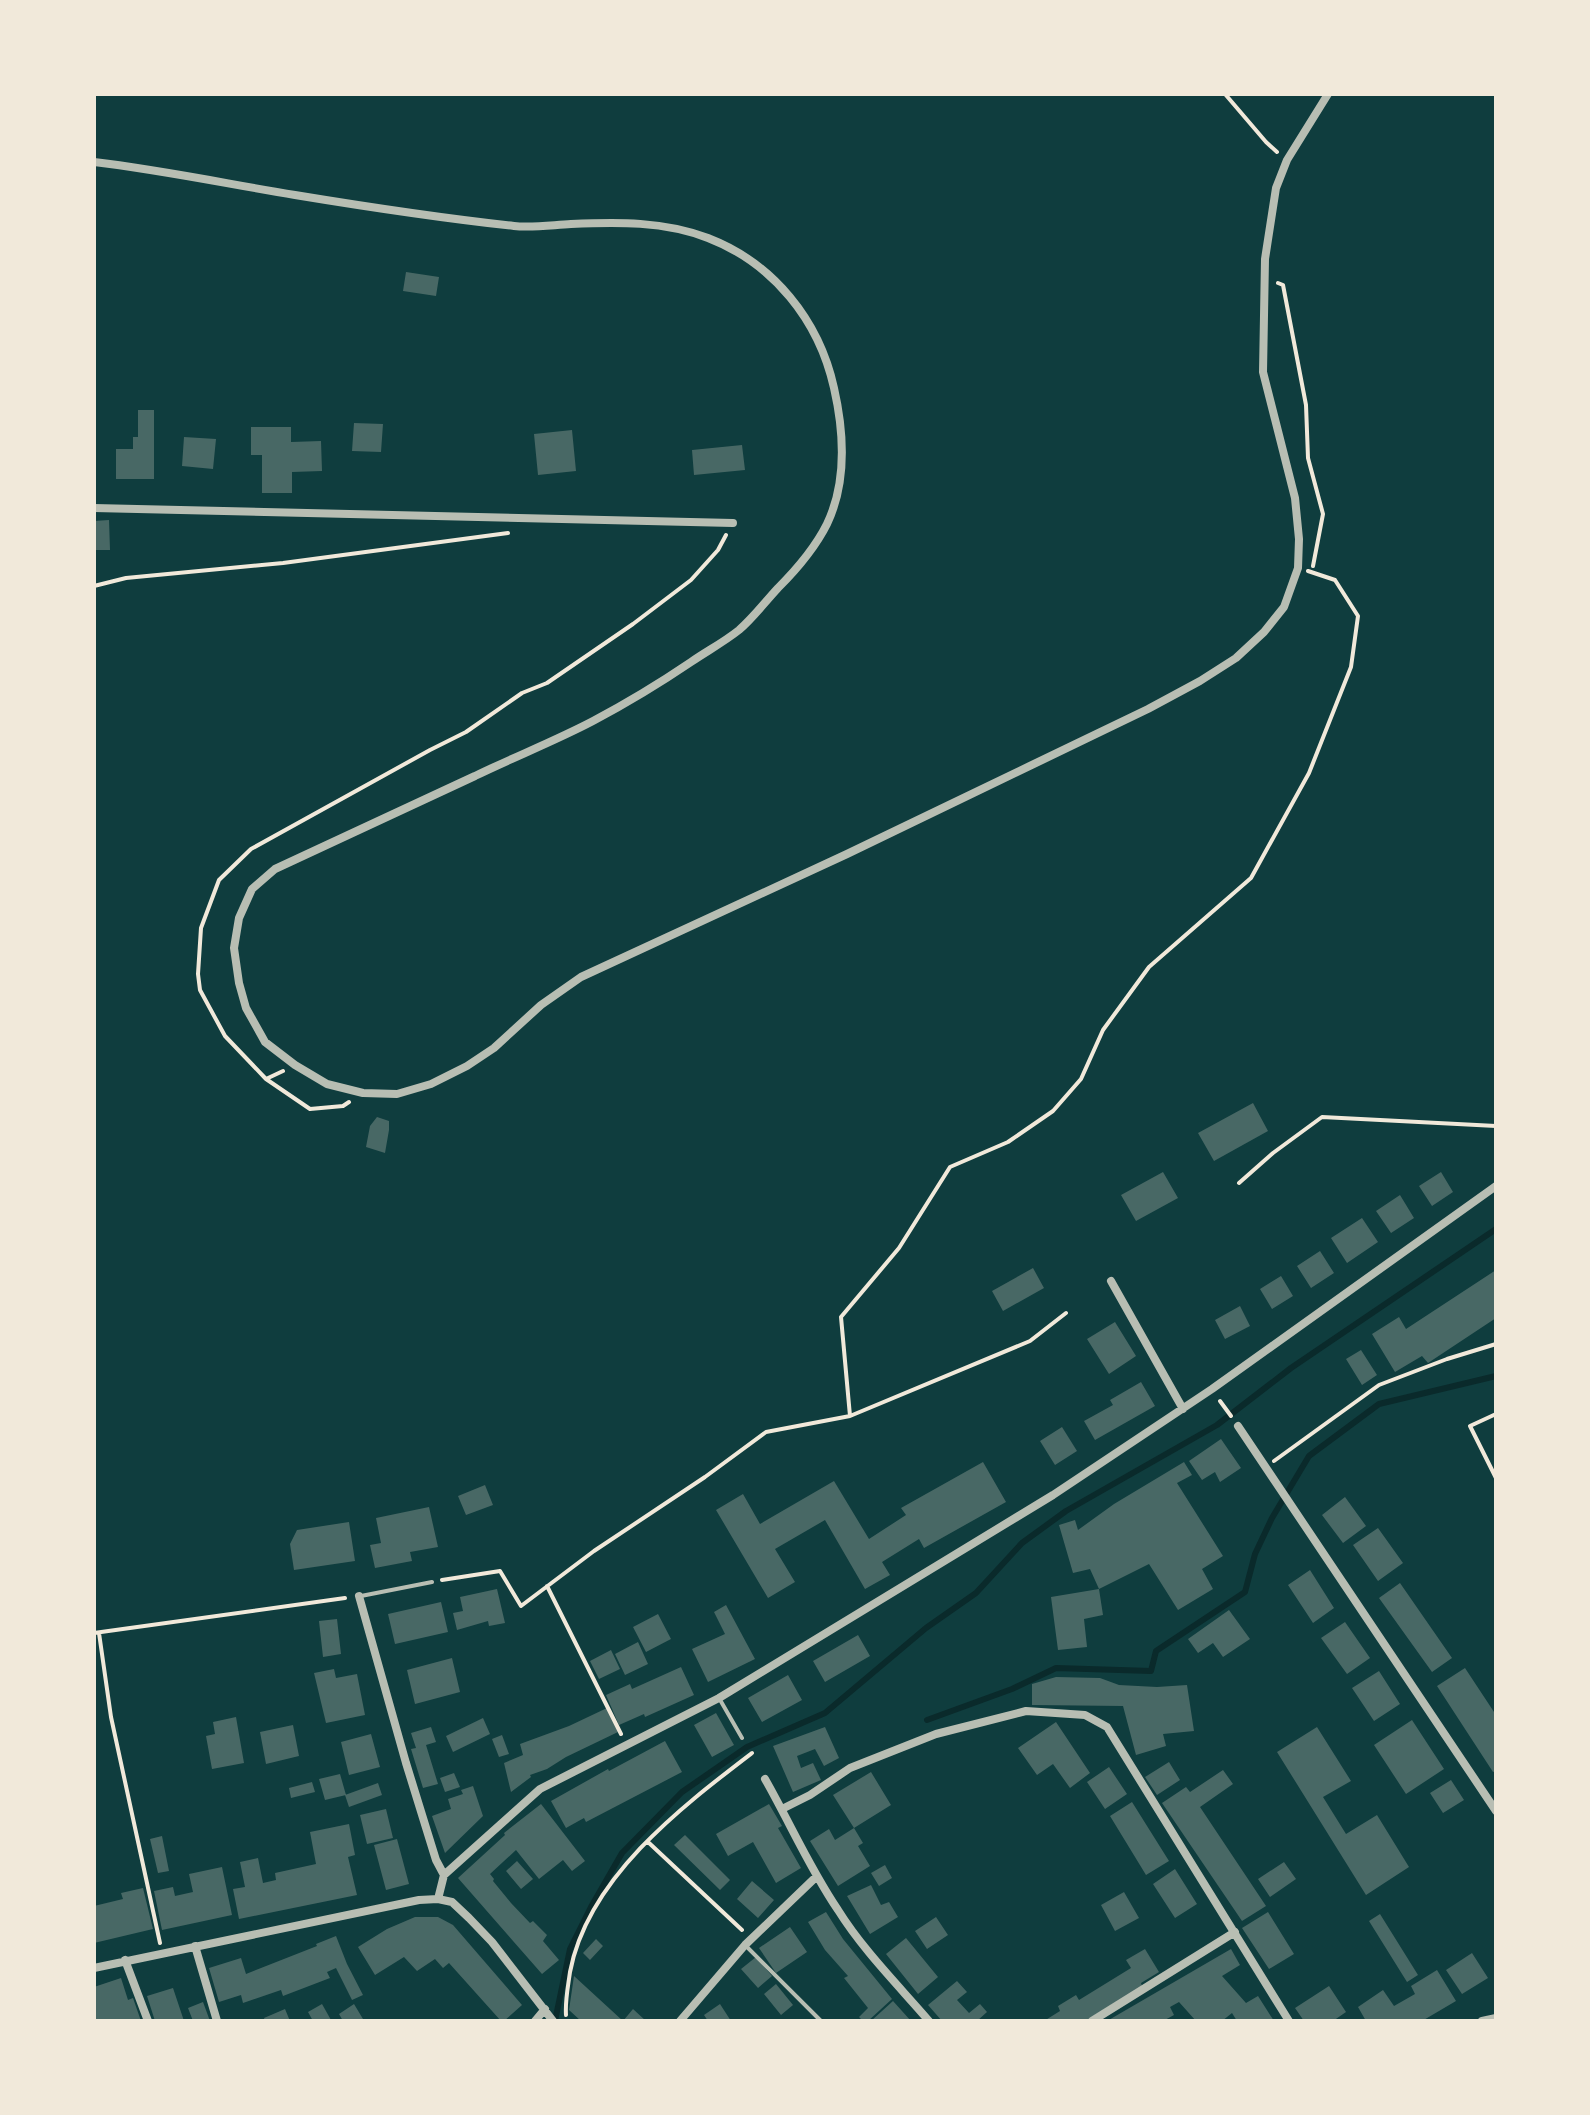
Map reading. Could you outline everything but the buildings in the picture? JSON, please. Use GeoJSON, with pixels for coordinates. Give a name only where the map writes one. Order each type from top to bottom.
{"type":"FeatureCollection","features":[{"type":"Feature","properties":{"kind":"street"},"geometry":{"type":"LineString","coordinates":[[94,162],[442,218],[522,227],[636,223],[674,228],[707,238],[765,270],[803,314],[829,366],[840,425],[841,465],[837,496],[829,521],[817,544],[739,630],[665,679],[594,720],[275,869],[252,889],[239,918],[234,948],[246,1008],[265,1042],[327,1084],[363,1093],[397,1094],[431,1084],[467,1066],[494,1048],[541,1005],[581,977],[847,854],[1148,709],[1236,658],[1264,632],[1284,607],[1298,568],[1299,539],[1295,498],[1263,372],[1265,259],[1276,188],[1287,160],[1328,94]]}},
{"type":"Feature","properties":{"kind":"street"},"geometry":{"type":"LineString","coordinates":[[94,508],[733,523]]}},
{"type":"Feature","properties":{"kind":"street"},"geometry":{"type":"LineString","coordinates":[[438,1899],[444,1875],[540,1789],[719,1698],[1053,1495],[1183,1409],[1496,1186]]}},
{"type":"Feature","properties":{"kind":"street"},"geometry":{"type":"LineString","coordinates":[[1111,1281],[1183,1409]]}},
{"type":"Feature","properties":{"kind":"street"},"geometry":{"type":"LineString","coordinates":[[1238,1426],[1496,1811]]}},
{"type":"Feature","properties":{"kind":"street"},"geometry":{"type":"LineString","coordinates":[[359,1596],[406,1763],[436,1860],[444,1875]]}},
{"type":"Feature","properties":{"kind":"street"},"geometry":{"type":"LineString","coordinates":[[782,1809],[810,1795],[850,1768],[951,1730],[1026,1711],[1085,1715],[1107,1727],[1289,2021]]}},
{"type":"Feature","properties":{"kind":"street"},"geometry":{"type":"LineString","coordinates":[[765,1779],[839,1913],[929,2021]]}},
{"type":"Feature","properties":{"kind":"street"},"geometry":{"type":"LineString","coordinates":[[680,2021],[749,1942],[817,1876]]}},
{"type":"Feature","properties":{"kind":"street"},"geometry":{"type":"LineString","coordinates":[[94,1968],[419,1900],[438,1899],[452,1902],[492,1942],[552,2020]]}},
{"type":"Feature","properties":{"kind":"street"},"geometry":{"type":"LineString","coordinates":[[1092,2021],[1235,1932]]}},
{"type":"Feature","properties":{"kind":"street"},"geometry":{"type":"LineString","coordinates":[[195,1946],[217,2021]]}},
{"type":"Feature","properties":{"kind":"street"},"geometry":{"type":"LineString","coordinates":[[125,1960],[148,2021]]}},
{"type":"Feature","properties":{"kind":"street"},"geometry":{"type":"LineString","coordinates":[[535,2021],[545,2009]]}},
{"type":"Feature","properties":{"kind":"street"},"geometry":{"type":"LineString","coordinates":[[1482,2021],[1496,2018]]}},
{"type":"Feature","properties":{"kind":"lane"},"geometry":{"type":"LineString","coordinates":[[359,1596],[432,1582]]}},
{"type":"Feature","properties":{"kind":"lane"},"geometry":{"type":"LineString","coordinates":[[719,1698],[742,1738]]}},
{"type":"Feature","properties":{"kind":"lane"},"geometry":{"type":"LineString","coordinates":[[749,1942],[821,2021]]}},
{"type":"Feature","properties":{"kind":"path"},"geometry":{"type":"LineString","coordinates":[[1225,94],[1266,142],[1287,160]]}},
{"type":"Feature","properties":{"kind":"path"},"geometry":{"type":"LineString","coordinates":[[1265,276],[1283,285],[1306,405],[1308,458],[1323,514],[1312,573]]}},
{"type":"Feature","properties":{"kind":"path"},"geometry":{"type":"LineString","coordinates":[[94,586],[126,578],[283,563],[514,532]]}},
{"type":"Feature","properties":{"kind":"path"},"geometry":{"type":"LineString","coordinates":[[850,1416],[841,1317],[899,1248],[950,1167],[1008,1142],[1053,1111],[1081,1079],[1103,1030],[1149,967],[1251,878],[1309,773],[1351,667],[1358,616],[1335,580],[1298,568]]}},
{"type":"Feature","properties":{"kind":"path"},"geometry":{"type":"LineString","coordinates":[[266,1079],[310,1109],[343,1106],[363,1093]]}},
{"type":"Feature","properties":{"kind":"path"},"geometry":{"type":"LineString","coordinates":[[1239,1183],[1322,1117],[1496,1126]]}},
{"type":"Feature","properties":{"kind":"path"},"geometry":{"type":"LineString","coordinates":[[432,1582],[500,1571],[521,1606],[594,1551],[766,1432],[850,1416],[1030,1341],[1066,1313]]}},
{"type":"Feature","properties":{"kind":"path"},"geometry":{"type":"LineString","coordinates":[[1266,1467],[1379,1385],[1496,1344]]}},
{"type":"Feature","properties":{"kind":"path"},"geometry":{"type":"LineString","coordinates":[[1496,1414],[1470,1426],[1496,1478]]}},
{"type":"Feature","properties":{"kind":"path"},"geometry":{"type":"LineString","coordinates":[[547,1586],[626,1744]]}},
{"type":"Feature","properties":{"kind":"path"},"geometry":{"type":"LineString","coordinates":[[162,1953],[111,1717],[97,1633],[359,1596]]}},
{"type":"Feature","properties":{"kind":"path"},"geometry":{"type":"LineString","coordinates":[[567,2021],[565,2001],[575,1951],[596,1907],[630,1859],[701,1792],[752,1753],[742,1738]]}},
{"type":"Feature","properties":{"kind":"path"},"geometry":{"type":"LineString","coordinates":[[648,1842],[749,1942]]}},
{"type":"Feature","properties":{"kind":"waterway"},"geometry":{"type":"LineString","coordinates":[[555,2021],[570,1949],[591,1907],[622,1853],[682,1792],[747,1747],[825,1713],[926,1628],[976,1593],[1022,1543],[1066,1511],[1217,1425],[1291,1368],[1496,1229]]}},
{"type":"Feature","properties":{"kind":"waterway"},"geometry":{"type":"LineString","coordinates":[[927,1720],[1012,1689],[1056,1668],[1151,1671],[1156,1651],[1245,1592],[1255,1554],[1272,1518],[1309,1456],[1379,1404],[1496,1376]]}}]}
